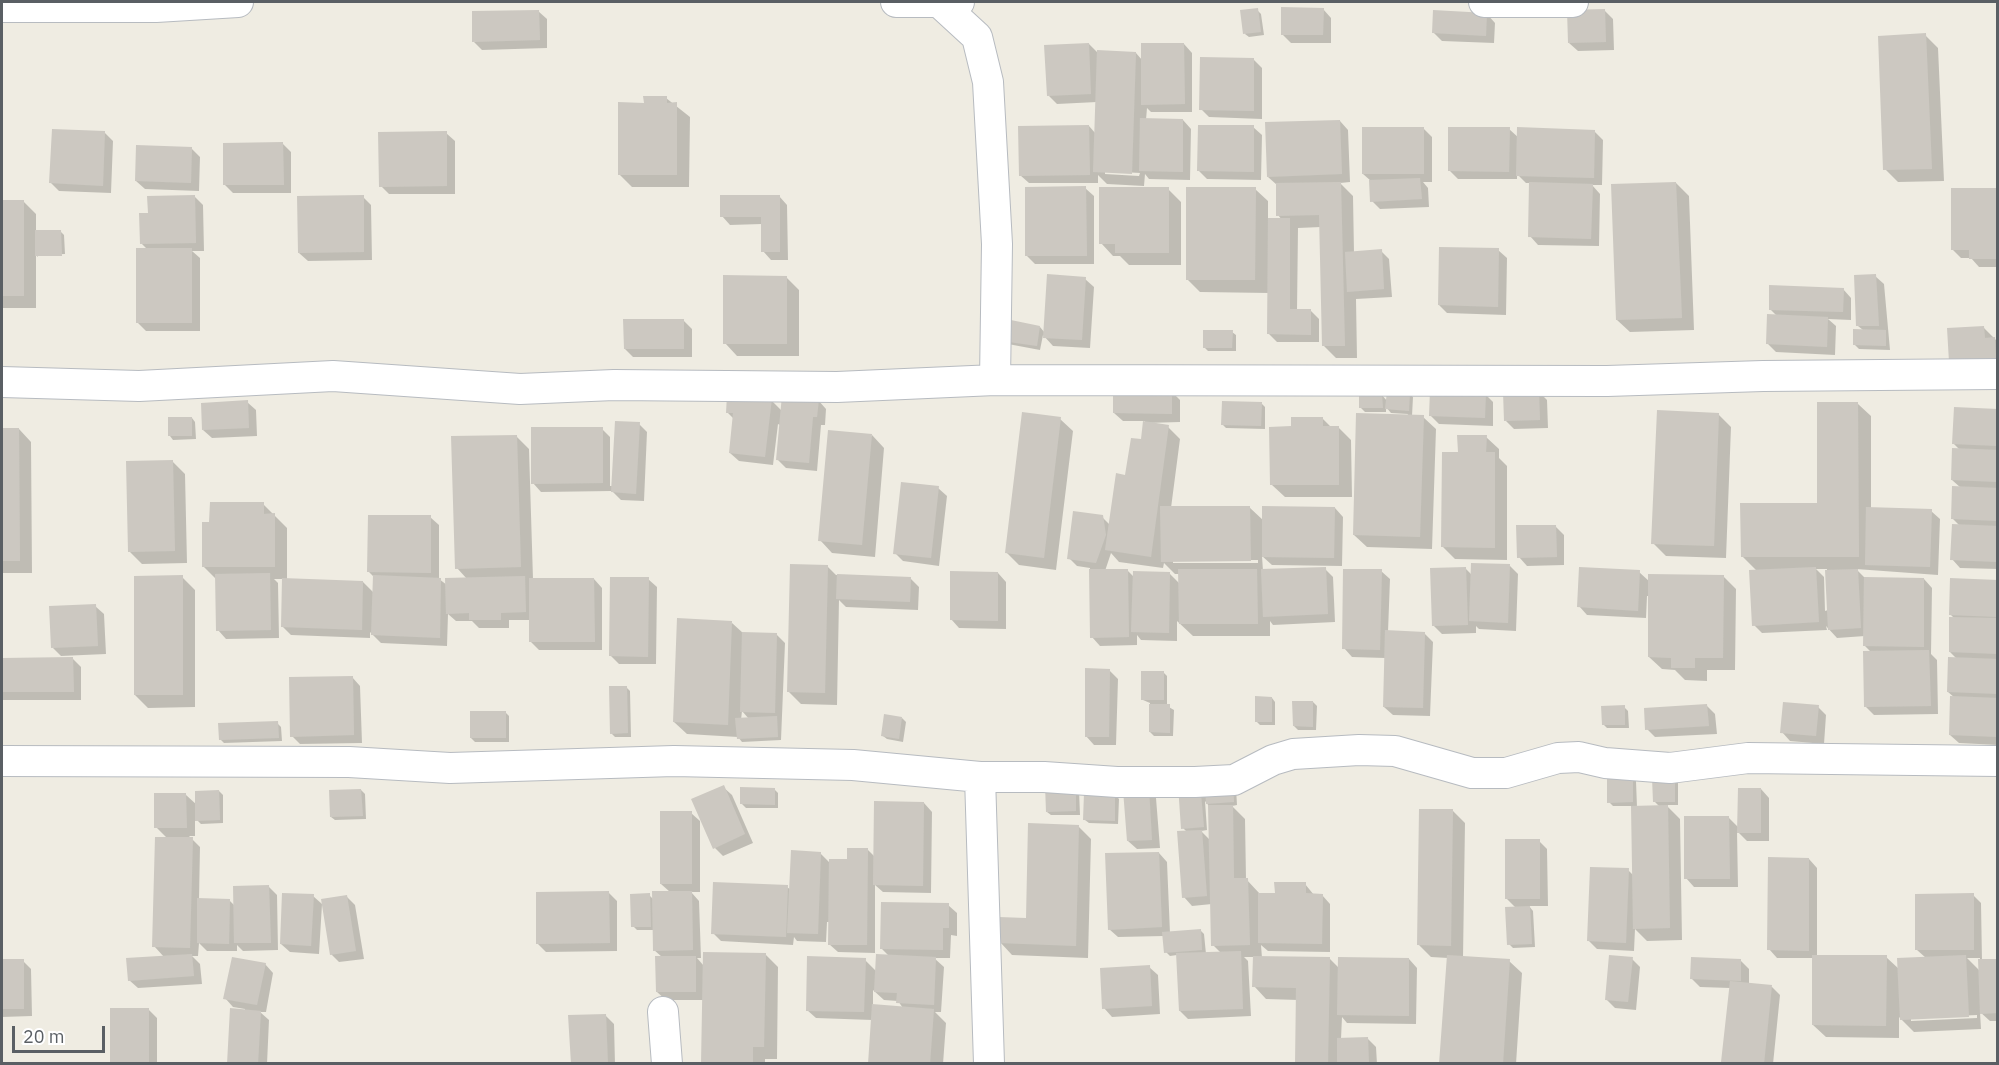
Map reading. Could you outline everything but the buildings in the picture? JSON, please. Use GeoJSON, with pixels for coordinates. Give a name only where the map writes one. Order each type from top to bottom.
{"type":"FeatureCollection","features":[{"type":"Feature","properties":{"kind":"street"},"geometry":{"type":"LineString","coordinates":[[2,7],[156,7],[238,2]]}},
{"type":"Feature","properties":{"kind":"street"},"geometry":{"type":"LineString","coordinates":[[896,2],[972,2]]}},
{"type":"Feature","properties":{"kind":"street"},"geometry":{"type":"LineString","coordinates":[[1484,2],[1573,2]]}},
{"type":"Feature","properties":{"kind":"street"},"geometry":{"type":"LineString","coordinates":[[940,3],[977,37],[988,82],[997,244],[995,380]]}},
{"type":"Feature","properties":{"kind":"street"},"geometry":{"type":"LineString","coordinates":[[2,382],[139,386],[333,376],[520,389],[614,385],[837,387],[995,380],[1607,381],[1763,376],[1998,374]]}},
{"type":"Feature","properties":{"kind":"street"},"geometry":{"type":"LineString","coordinates":[[2,760],[349,762],[450,768],[674,761],[853,765],[980,777],[1044,777],[1117,782],[1234,780],[1273,760],[1293,754],[1359,750],[1395,751],[1472,774],[1506,773],[1558,758],[1580,757],[1605,763],[1670,768],[1748,758],[1998,761]]}},
{"type":"Feature","properties":{"kind":"street"},"geometry":{"type":"LineString","coordinates":[[980,777],[989,1064]]}},
{"type":"Feature","properties":{"kind":"street"},"geometry":{"type":"LineString","coordinates":[[663,1012],[668,1064]]}}]}
